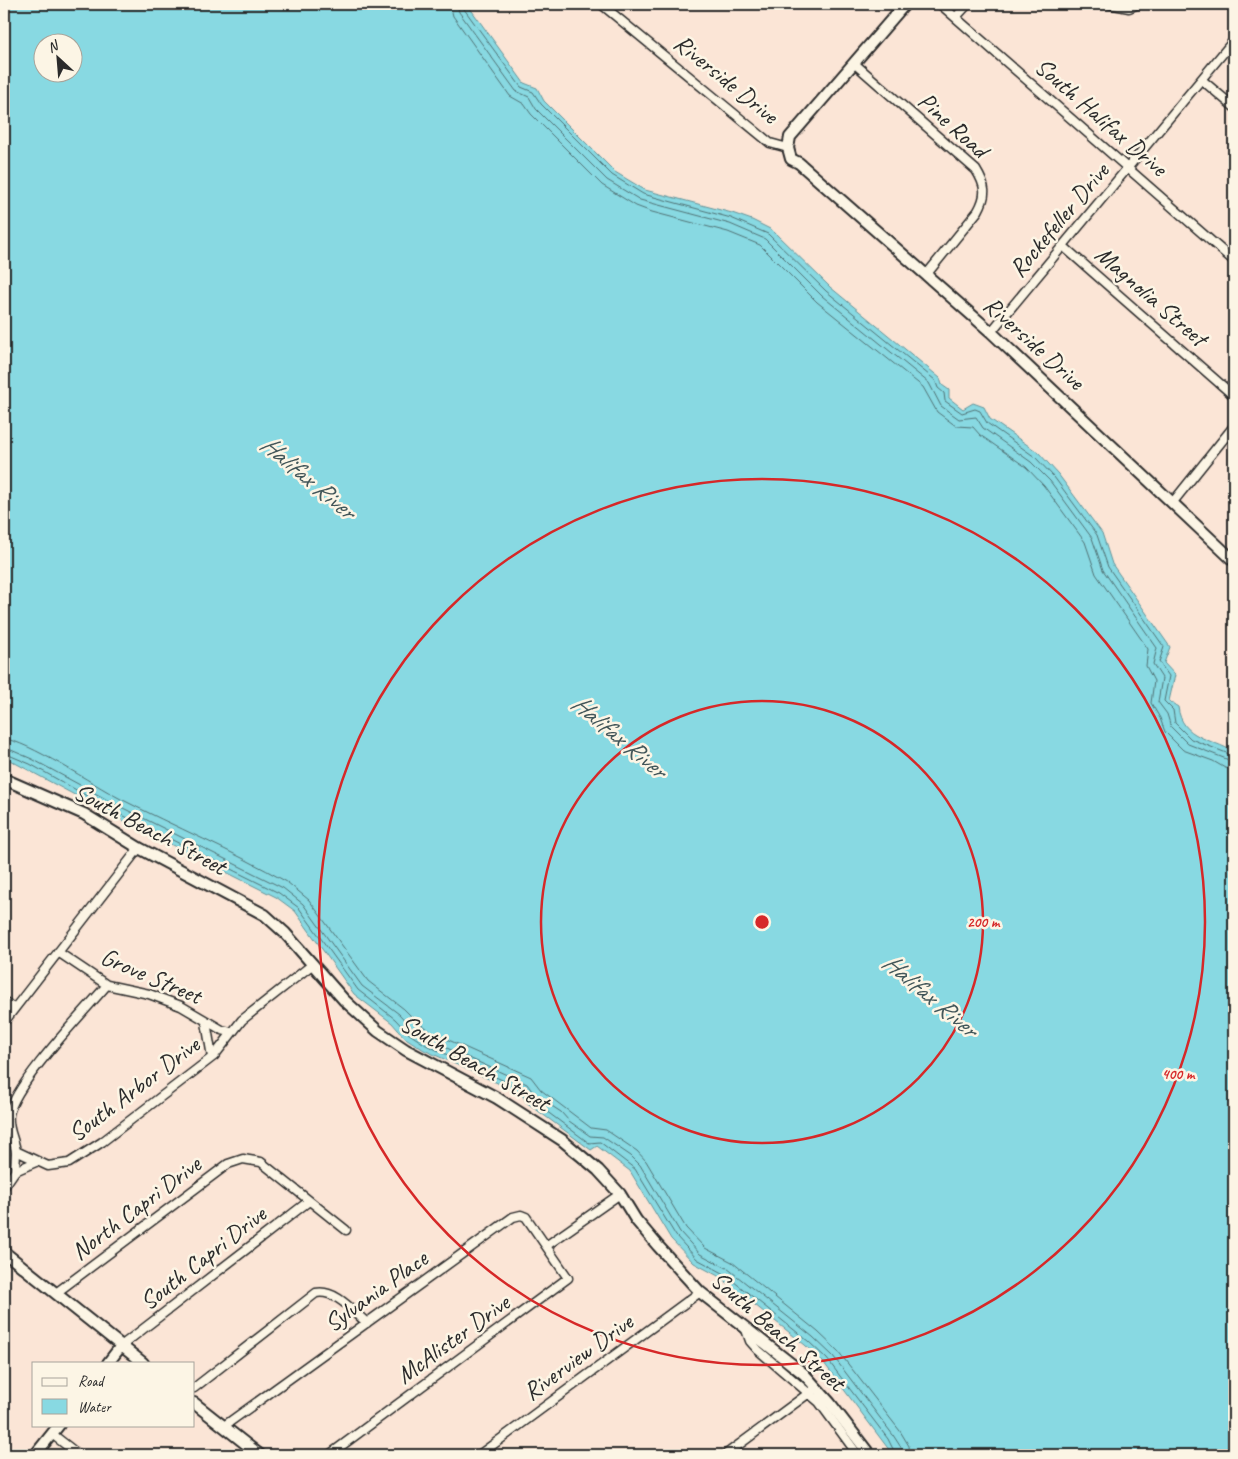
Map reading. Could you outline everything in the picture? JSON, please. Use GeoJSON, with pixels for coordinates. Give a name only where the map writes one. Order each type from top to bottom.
{"type":"FeatureCollection","features":[{"type":"Feature","properties":{"kind":"street","name":"Riverside Drive"},"geometry":{"type":"LineString","coordinates":[[601,4],[770,143],[792,150],[791,159],[799,163],[991,332],[1234,561]]}},
{"type":"Feature","properties":{"kind":"street"},"geometry":{"type":"LineString","coordinates":[[792,150],[790,137],[799,129],[905,4]]}},
{"type":"Feature","properties":{"kind":"street","name":"South Halifax Drive"},"geometry":{"type":"LineString","coordinates":[[940,4],[1234,261]]}},
{"type":"Feature","properties":{"kind":"street"},"geometry":{"type":"LineString","coordinates":[[956,17],[968,4]]}},
{"type":"Feature","properties":{"kind":"street"},"geometry":{"type":"LineString","coordinates":[[1109,4],[1129,8],[1138,4]]}},
{"type":"Feature","properties":{"kind":"street","name":"Rockefeller Drive"},"geometry":{"type":"LineString","coordinates":[[991,332],[1234,40]]}},
{"type":"Feature","properties":{"kind":"street","name":"Pine Road"},"geometry":{"type":"LineString","coordinates":[[855,64],[976,170],[986,190],[985,200],[978,211],[926,275]]}},
{"type":"Feature","properties":{"kind":"street"},"geometry":{"type":"LineString","coordinates":[[1202,80],[1234,107]]}},
{"type":"Feature","properties":{"kind":"street","name":"Magnolia Street"},"geometry":{"type":"LineString","coordinates":[[1063,246],[1234,396]]}},
{"type":"Feature","properties":{"kind":"street"},"geometry":{"type":"LineString","coordinates":[[1173,502],[1234,426]]}},
{"type":"Feature","properties":{"kind":"street","name":"South Beach Street"},"geometry":{"type":"LineString","coordinates":[[4,779],[84,814],[139,848],[265,915],[314,964],[344,1000],[378,1031],[406,1050],[497,1098],[562,1140],[598,1170],[620,1194],[636,1220],[700,1292],[745,1327],[813,1390],[870,1455]]}},
{"type":"Feature","properties":{"kind":"street"},"geometry":{"type":"LineString","coordinates":[[4,1022],[139,848]]}},
{"type":"Feature","properties":{"kind":"street","name":"Grove Street"},"geometry":{"type":"LineString","coordinates":[[58,952],[107,985],[149,994],[181,1006],[206,1022],[231,1032]]}},
{"type":"Feature","properties":{"kind":"street","name":"South Arbor Drive"},"geometry":{"type":"LineString","coordinates":[[16,1151],[48,1166],[69,1163],[102,1142],[212,1057],[242,1020],[314,964]]}},
{"type":"Feature","properties":{"kind":"street"},"geometry":{"type":"LineString","coordinates":[[4,1187],[15,1171],[16,1151],[10,1132],[9,1116],[14,1099],[40,1064],[107,985]]}},
{"type":"Feature","properties":{"kind":"street"},"geometry":{"type":"LineString","coordinates":[[4,1001],[14,1009]]}},
{"type":"Feature","properties":{"kind":"street"},"geometry":{"type":"LineString","coordinates":[[206,1022],[212,1057]]}},
{"type":"Feature","properties":{"kind":"street","name":"North Capri Drive"},"geometry":{"type":"LineString","coordinates":[[56,1293],[228,1164],[243,1159],[261,1162],[309,1201]]}},
{"type":"Feature","properties":{"kind":"street"},"geometry":{"type":"LineString","coordinates":[[15,1171],[38,1161]]}},
{"type":"Feature","properties":{"kind":"street"},"geometry":{"type":"LineString","coordinates":[[546,1246],[620,1194]]}},
{"type":"Feature","properties":{"kind":"street"},"geometry":{"type":"LineString","coordinates":[[309,1201],[346,1230]]}},
{"type":"Feature","properties":{"kind":"street","name":"South Capri Drive"},"geometry":{"type":"LineString","coordinates":[[121,1346],[309,1201]]}},
{"type":"Feature","properties":{"kind":"street","name":"Sylvania Place"},"geometry":{"type":"LineString","coordinates":[[224,1426],[513,1217],[521,1215],[526,1217],[546,1246]]}},
{"type":"Feature","properties":{"kind":"street","name":"McAlister Drive"},"geometry":{"type":"LineString","coordinates":[[329,1455],[568,1278],[546,1246]]}},
{"type":"Feature","properties":{"kind":"street"},"geometry":{"type":"LineString","coordinates":[[4,1252],[142,1362]]}},
{"type":"Feature","properties":{"kind":"street"},"geometry":{"type":"LineString","coordinates":[[195,1387],[316,1293],[324,1292],[335,1296],[367,1323]]}},
{"type":"Feature","properties":{"kind":"street","name":"Riverview Drive"},"geometry":{"type":"LineString","coordinates":[[479,1455],[700,1292]]}},
{"type":"Feature","properties":{"kind":"street"},"geometry":{"type":"LineString","coordinates":[[109,1362],[121,1346]]}},
{"type":"Feature","properties":{"kind":"street"},"geometry":{"type":"LineString","coordinates":[[725,1455],[813,1390],[858,1455]]}},
{"type":"Feature","properties":{"kind":"street"},"geometry":{"type":"LineString","coordinates":[[195,1403],[260,1455]]}},
{"type":"Feature","properties":{"kind":"street"},"geometry":{"type":"LineString","coordinates":[[35,1455],[58,1426]]}},
{"type":"Feature","properties":{"kind":"street"},"geometry":{"type":"LineString","coordinates":[[52,1434],[79,1455]]}},
{"type":"Feature","properties":{"kind":"water","name":"Halifax River"},"geometry":{"type":"Polygon","coordinates":[[[4,4],[467,4],[524,83],[537,88],[544,101],[615,172],[645,190],[732,213],[772,230],[830,287],[940,378],[942,385],[949,390],[949,398],[963,409],[973,403],[984,407],[990,419],[1039,453],[1058,474],[1102,533],[1112,564],[1170,647],[1164,663],[1175,675],[1169,701],[1178,707],[1185,726],[1191,732],[1234,752],[1234,1455],[893,1455],[824,1363],[805,1345],[720,1277],[694,1263],[671,1239],[630,1171],[597,1146],[591,1150],[526,1102],[522,1094],[424,1050],[404,1037],[392,1023],[354,994],[295,911],[276,897],[110,814],[4,757],[4,4]]]}}]}
